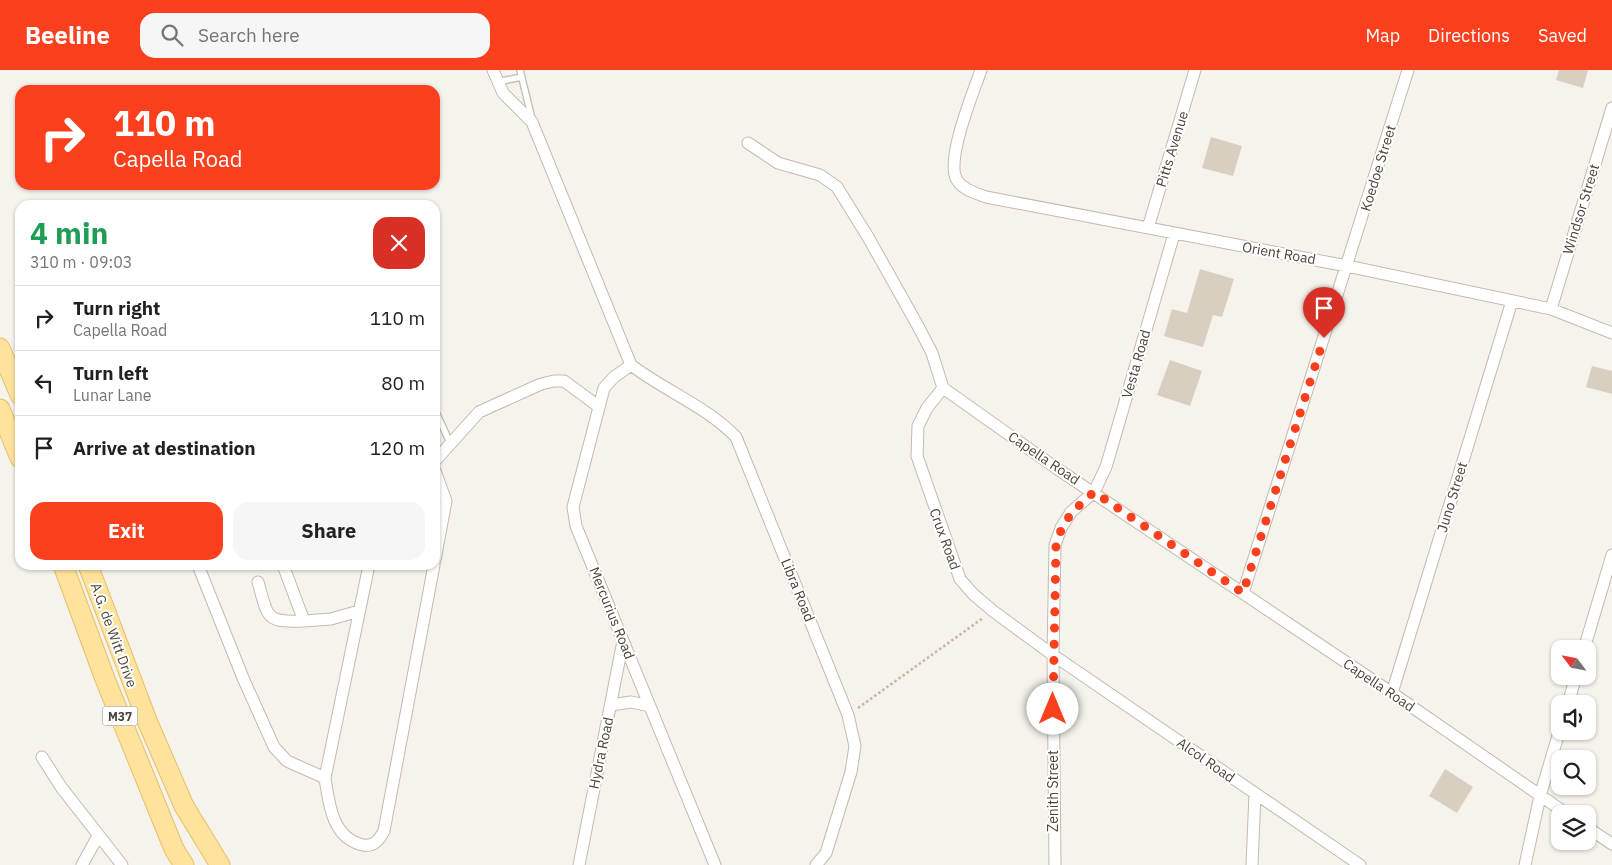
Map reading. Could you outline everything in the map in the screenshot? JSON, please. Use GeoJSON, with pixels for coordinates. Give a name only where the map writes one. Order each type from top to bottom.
{"type":"FeatureCollection","features":[{"type":"Feature","properties":{"kind":"main road"},"geometry":{"type":"LineString","coordinates":[[0,348],[15,383]]}},
{"type":"Feature","properties":{"kind":"main road"},"geometry":{"type":"LineString","coordinates":[[0,409],[15,446]]}},
{"type":"Feature","properties":{"kind":"main road","name":"A.G. de Witt Drive"},"geometry":{"type":"LineString","coordinates":[[65,570],[127,734],[174,849],[184,865]]}},
{"type":"Feature","properties":{"kind":"main road","name":"A.G. de Witt Drive"},"geometry":{"type":"LineString","coordinates":[[90,570],[126,669],[184,806],[220,865]]}},
{"type":"Feature","properties":{"kind":"main road"},"geometry":{"type":"LineString","coordinates":[[105,679],[126,669]]}},
{"type":"Feature","properties":{"kind":"main road"},"geometry":{"type":"LineString","coordinates":[[127,734],[148,723]]}},
{"type":"Feature","properties":{"kind":"street"},"geometry":{"type":"LineString","coordinates":[[493,70],[503,93],[532,122],[631,365]]}},
{"type":"Feature","properties":{"kind":"street","name":"Orient Road"},"geometry":{"type":"LineString","coordinates":[[981,70],[953,155],[952,171],[958,182],[970,192],[986,197],[1174,234],[1347,266],[1551,309],[1612,333]]}},
{"type":"Feature","properties":{"kind":"street","name":"Pitts Avenue"},"geometry":{"type":"LineString","coordinates":[[1148,228],[1195,70]]}},
{"type":"Feature","properties":{"kind":"street","name":"Koedoe Street"},"geometry":{"type":"LineString","coordinates":[[1243,593],[1408,70]]}},
{"type":"Feature","properties":{"kind":"street","name":"Windsor Street"},"geometry":{"type":"LineString","coordinates":[[1551,309],[1612,108]]}},
{"type":"Feature","properties":{"kind":"street"},"geometry":{"type":"LineString","coordinates":[[748,143],[778,163],[820,175],[830,180],[837,187],[868,237],[918,326],[932,353],[943,388]]}},
{"type":"Feature","properties":{"kind":"street","name":"Vesta Road"},"geometry":{"type":"LineString","coordinates":[[1094,492],[1106,467],[1174,234]]}},
{"type":"Feature","properties":{"kind":"street","name":"Juno Street"},"geometry":{"type":"LineString","coordinates":[[1392,693],[1512,301]]}},
{"type":"Feature","properties":{"kind":"street","name":"Mercurius Road"},"geometry":{"type":"LineString","coordinates":[[631,365],[614,377],[604,388],[573,507],[576,526],[715,865]]}},
{"type":"Feature","properties":{"kind":"street","name":"Libra Road"},"geometry":{"type":"LineString","coordinates":[[631,365],[652,381],[711,415],[736,437],[848,715],[855,746],[851,772],[829,845],[816,865]]}},
{"type":"Feature","properties":{"kind":"street"},"geometry":{"type":"LineString","coordinates":[[440,456],[479,412],[496,402],[554,381],[564,381],[598,406]]}},
{"type":"Feature","properties":{"kind":"street","name":"Capella Road"},"geometry":{"type":"LineString","coordinates":[[943,388],[1554,805]]}},
{"type":"Feature","properties":{"kind":"street","name":"Crux Road"},"geometry":{"type":"LineString","coordinates":[[943,388],[927,408],[918,426],[916,456],[960,579],[973,594],[993,611],[1053,655]]}},
{"type":"Feature","properties":{"kind":"street"},"geometry":{"type":"LineString","coordinates":[[440,485],[446,501],[440,533]]}},
{"type":"Feature","properties":{"kind":"street","name":"Zenith Street"},"geometry":{"type":"LineString","coordinates":[[1055,865],[1053,655],[1056,545],[1061,528],[1071,512],[1094,492]]}},
{"type":"Feature","properties":{"kind":"street"},"geometry":{"type":"LineString","coordinates":[[1587,640],[1612,555]]}},
{"type":"Feature","properties":{"kind":"street"},"geometry":{"type":"LineString","coordinates":[[200,570],[243,678],[274,747],[287,761],[325,778]]}},
{"type":"Feature","properties":{"kind":"street"},"geometry":{"type":"LineString","coordinates":[[285,570],[304,621]]}},
{"type":"Feature","properties":{"kind":"street"},"geometry":{"type":"LineString","coordinates":[[365,570],[359,611],[325,778],[335,823],[342,834],[355,843],[368,846],[378,842],[384,832],[433,570]]}},
{"type":"Feature","properties":{"kind":"street"},"geometry":{"type":"LineString","coordinates":[[258,582],[267,612],[273,619],[282,622],[331,619],[359,611]]}},
{"type":"Feature","properties":{"kind":"street","name":"Hydra Road"},"geometry":{"type":"LineString","coordinates":[[578,865],[623,640]]}},
{"type":"Feature","properties":{"kind":"street","name":"Alcol Road"},"geometry":{"type":"LineString","coordinates":[[1053,655],[1360,865]]}},
{"type":"Feature","properties":{"kind":"street"},"geometry":{"type":"LineString","coordinates":[[611,705],[632,702],[650,706]]}},
{"type":"Feature","properties":{"kind":"street"},"geometry":{"type":"LineString","coordinates":[[1524,865],[1540,796],[1557,740]]}},
{"type":"Feature","properties":{"kind":"street"},"geometry":{"type":"LineString","coordinates":[[42,758],[98,836],[122,865]]}},
{"type":"Feature","properties":{"kind":"street"},"geometry":{"type":"LineString","coordinates":[[1252,865],[1255,794]]}},
{"type":"Feature","properties":{"kind":"street"},"geometry":{"type":"LineString","coordinates":[[1596,833],[1612,844]]}},
{"type":"Feature","properties":{"kind":"street"},"geometry":{"type":"LineString","coordinates":[[82,865],[98,836]]}},
{"type":"Feature","properties":{"kind":"lane"},"geometry":{"type":"LineString","coordinates":[[520,70],[532,122]]}},
{"type":"Feature","properties":{"kind":"lane"},"geometry":{"type":"LineString","coordinates":[[497,82],[522,77]]}},
{"type":"Feature","properties":{"kind":"lane"},"geometry":{"type":"LineString","coordinates":[[440,421],[451,445]]}},
{"type":"Feature","properties":{"kind":"path"},"geometry":{"type":"LineString","coordinates":[[848,715],[993,611]]}},
{"type":"Feature","properties":{"kind":"building"},"geometry":{"type":"Polygon","coordinates":[[[1559,70],[1588,70],[1583,88],[1556,80],[1559,70]]]}},
{"type":"Feature","properties":{"kind":"building"},"geometry":{"type":"Polygon","coordinates":[[[1211,137],[1242,146],[1233,176],[1202,168],[1211,137]]]}},
{"type":"Feature","properties":{"kind":"building"},"geometry":{"type":"Polygon","coordinates":[[[1200,269],[1234,279],[1222,317],[1213,315],[1203,347],[1164,336],[1172,309],[1187,313],[1200,269]]]}},
{"type":"Feature","properties":{"kind":"building"},"geometry":{"type":"Polygon","coordinates":[[[1170,360],[1202,371],[1190,406],[1157,395],[1170,360]]]}},
{"type":"Feature","properties":{"kind":"building"},"geometry":{"type":"Polygon","coordinates":[[[1592,366],[1612,371],[1612,394],[1586,387],[1592,366]]]}},
{"type":"Feature","properties":{"kind":"building"},"geometry":{"type":"Polygon","coordinates":[[[1445,769],[1473,787],[1457,813],[1429,796],[1445,769]]]}},
{"type":"Feature","properties":{"kind":"route"},"geometry":{"type":"LineString","coordinates":[[1053,709],[1056,545],[1061,528],[1071,512],[1094,492],[1243,593],[1324,338]]}}]}
